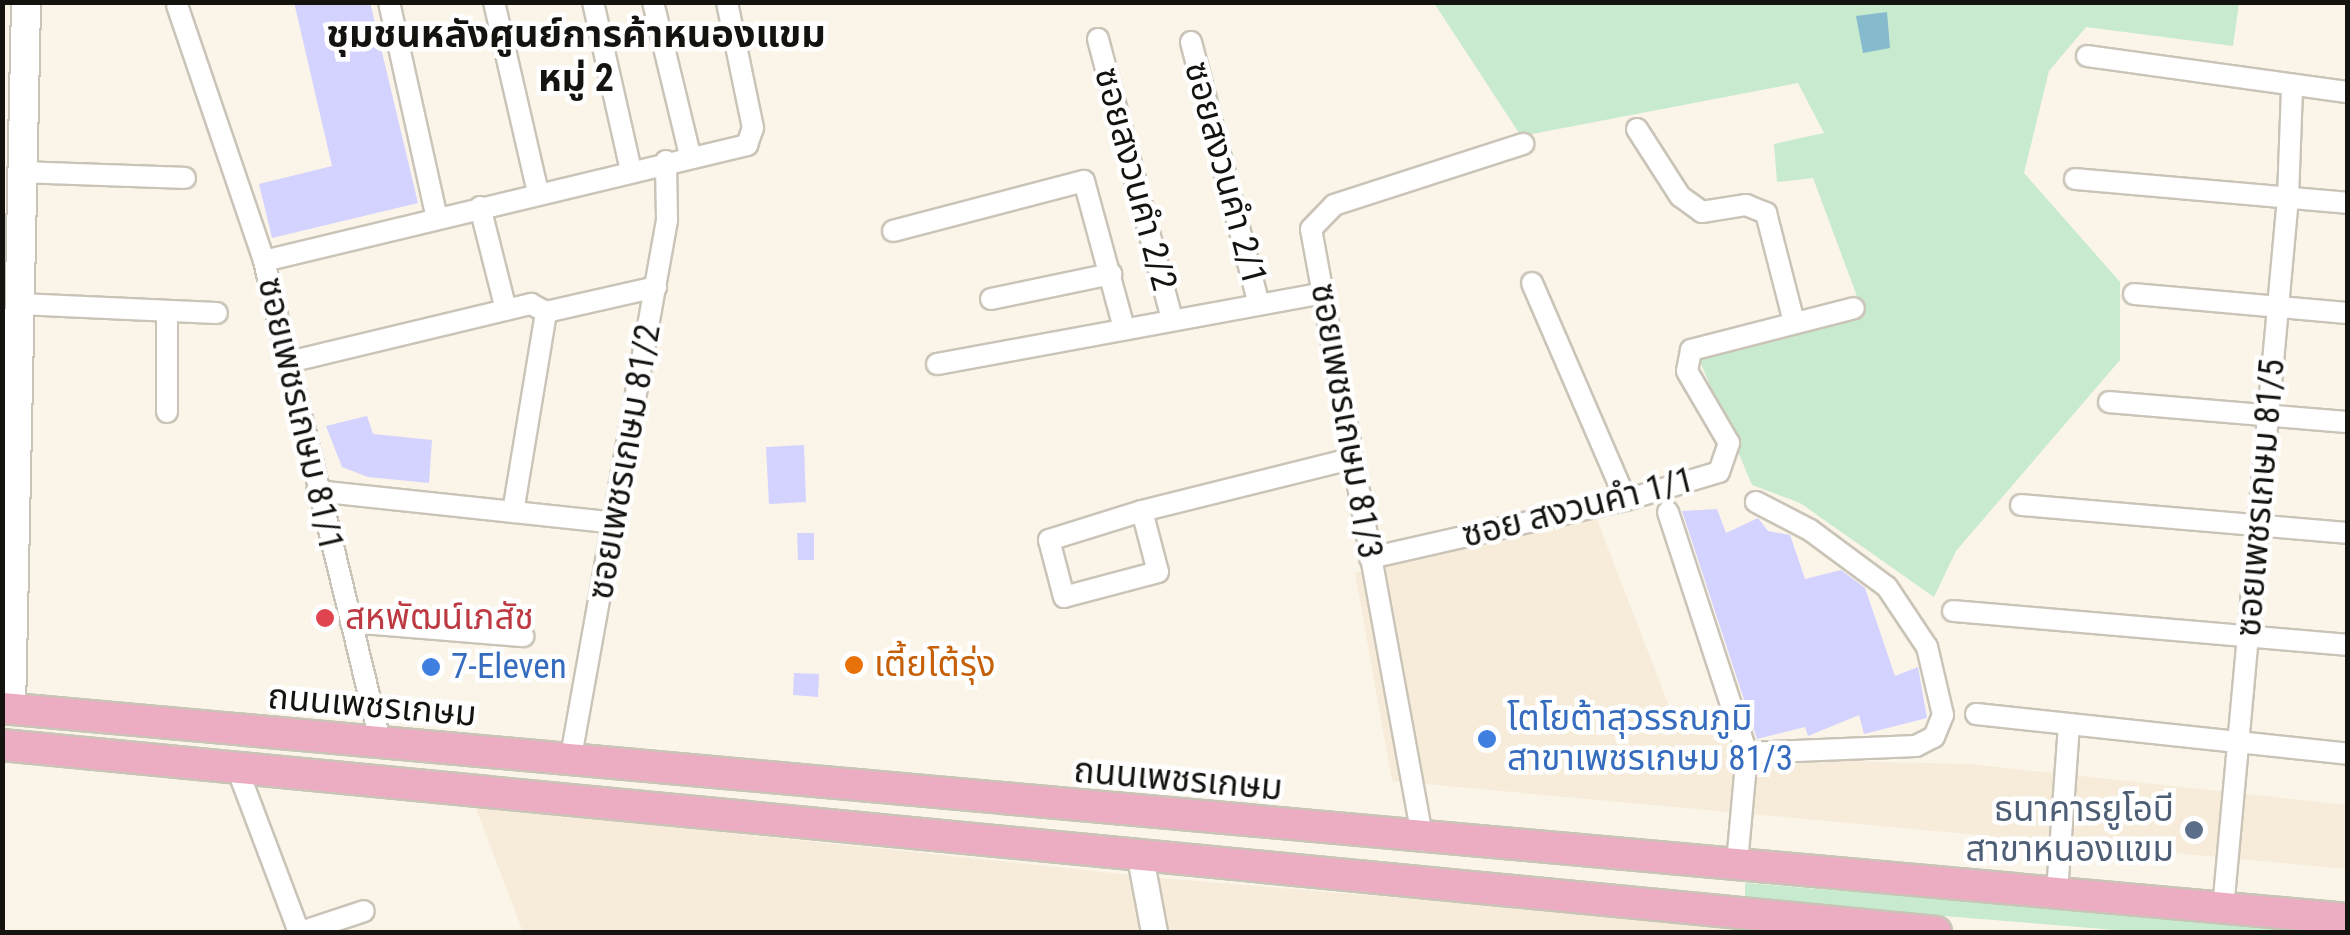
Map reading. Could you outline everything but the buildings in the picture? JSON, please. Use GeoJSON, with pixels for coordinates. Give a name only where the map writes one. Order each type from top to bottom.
{"type":"FeatureCollection","features":[{"type":"Feature","properties":{"kind":"main road"},"geometry":{"type":"LineString","coordinates":[[26,2],[20,304],[9,463],[5,746],[1140,857],[1732,923],[1936,932]]}},
{"type":"Feature","properties":{"kind":"main road","name":"ถนนเพชรเกษม"},"geometry":{"type":"LineString","coordinates":[[7,708],[1423,841],[1738,862],[2348,919]]}},
{"type":"Feature","properties":{"kind":"main road"},"geometry":{"type":"LineString","coordinates":[[1732,923],[1738,862]]}},
{"type":"Feature","properties":{"kind":"street"},"geometry":{"type":"LineString","coordinates":[[389,2],[438,218]]}},
{"type":"Feature","properties":{"kind":"street"},"geometry":{"type":"LineString","coordinates":[[494,2],[538,193]]}},
{"type":"Feature","properties":{"kind":"street"},"geometry":{"type":"LineString","coordinates":[[593,2],[631,170]]}},
{"type":"Feature","properties":{"kind":"street"},"geometry":{"type":"LineString","coordinates":[[654,2],[690,155]]}},
{"type":"Feature","properties":{"kind":"street"},"geometry":{"type":"LineString","coordinates":[[264,261],[754,138],[727,2]]}},
{"type":"Feature","properties":{"kind":"street","name":"ซอยเพชรเกษม 81/1"},"geometry":{"type":"LineString","coordinates":[[178,4],[264,261],[381,745]]}},
{"type":"Feature","properties":{"kind":"street","name":"ซอยสงวนคำ 2/2"},"geometry":{"type":"LineString","coordinates":[[1098,39],[1172,319]]}},
{"type":"Feature","properties":{"kind":"street","name":"ซอยสงวนคำ 2/1"},"geometry":{"type":"LineString","coordinates":[[1191,42],[1260,304]]}},
{"type":"Feature","properties":{"kind":"street"},"geometry":{"type":"LineString","coordinates":[[2088,56],[2348,92]]}},
{"type":"Feature","properties":{"kind":"street","name":"ซอยเพชรเกษม 81/5"},"geometry":{"type":"LineString","coordinates":[[2223,909],[2288,198],[2292,87]]}},
{"type":"Feature","properties":{"kind":"street"},"geometry":{"type":"LineString","coordinates":[[1637,129],[1680,196],[1702,212],[1746,205],[1766,213],[1794,322],[1854,308]]}},
{"type":"Feature","properties":{"kind":"street","name":"ซอยเพชรเกษม 81/3"},"geometry":{"type":"LineString","coordinates":[[1423,841],[1311,229],[1334,206],[1523,144]]}},
{"type":"Feature","properties":{"kind":"street","name":"ซอยเพชรเกษม 81/2"},"geometry":{"type":"LineString","coordinates":[[570,762],[668,220],[666,161]]}},
{"type":"Feature","properties":{"kind":"street"},"geometry":{"type":"LineString","coordinates":[[22,172],[185,178]]}},
{"type":"Feature","properties":{"kind":"street"},"geometry":{"type":"LineString","coordinates":[[2075,179],[2348,203]]}},
{"type":"Feature","properties":{"kind":"street"},"geometry":{"type":"LineString","coordinates":[[893,231],[1084,181],[1124,328]]}},
{"type":"Feature","properties":{"kind":"street"},"geometry":{"type":"LineString","coordinates":[[480,207],[506,310]]}},
{"type":"Feature","properties":{"kind":"street"},"geometry":{"type":"LineString","coordinates":[[991,299],[1112,274]]}},
{"type":"Feature","properties":{"kind":"street"},"geometry":{"type":"LineString","coordinates":[[1532,283],[1626,500]]}},
{"type":"Feature","properties":{"kind":"street"},"geometry":{"type":"LineString","coordinates":[[289,362],[531,304],[546,312],[656,288]]}},
{"type":"Feature","properties":{"kind":"street"},"geometry":{"type":"LineString","coordinates":[[937,364],[1324,293]]}},
{"type":"Feature","properties":{"kind":"street"},"geometry":{"type":"LineString","coordinates":[[2134,294],[2348,313]]}},
{"type":"Feature","properties":{"kind":"street"},"geometry":{"type":"LineString","coordinates":[[20,304],[217,313]]}},
{"type":"Feature","properties":{"kind":"street"},"geometry":{"type":"LineString","coordinates":[[166,311],[167,412]]}},
{"type":"Feature","properties":{"kind":"street"},"geometry":{"type":"LineString","coordinates":[[512,512],[546,312]]}},
{"type":"Feature","properties":{"kind":"street","name":"ซอย สงวนคำ 1/1"},"geometry":{"type":"LineString","coordinates":[[1370,558],[1626,500],[1719,472],[1728,458],[1730,442],[1687,371],[1686,358],[1691,350],[1794,322]]}},
{"type":"Feature","properties":{"kind":"street"},"geometry":{"type":"LineString","coordinates":[[2109,402],[2348,422]]}},
{"type":"Feature","properties":{"kind":"street"},"geometry":{"type":"LineString","coordinates":[[1142,511],[1158,572],[1064,598],[1048,540],[1142,511],[1351,458]]}},
{"type":"Feature","properties":{"kind":"street"},"geometry":{"type":"LineString","coordinates":[[317,491],[616,522]]}},
{"type":"Feature","properties":{"kind":"street"},"geometry":{"type":"LineString","coordinates":[[1747,753],[1916,746],[1934,737],[1942,715],[1926,647],[1887,587],[1810,530],[1756,502]]}},
{"type":"Feature","properties":{"kind":"street"},"geometry":{"type":"LineString","coordinates":[[2021,505],[2348,533]]}},
{"type":"Feature","properties":{"kind":"street"},"geometry":{"type":"LineString","coordinates":[[1668,512],[1747,753],[1738,862]]}},
{"type":"Feature","properties":{"kind":"street"},"geometry":{"type":"LineString","coordinates":[[1953,611],[2348,645]]}},
{"type":"Feature","properties":{"kind":"street"},"geometry":{"type":"LineString","coordinates":[[350,622],[523,636]]}},
{"type":"Feature","properties":{"kind":"street"},"geometry":{"type":"LineString","coordinates":[[1976,714],[2348,754]]}},
{"type":"Feature","properties":{"kind":"street"},"geometry":{"type":"LineString","coordinates":[[2057,892],[2070,725]]}},
{"type":"Feature","properties":{"kind":"street"},"geometry":{"type":"LineString","coordinates":[[237,768],[300,932],[364,911]]}},
{"type":"Feature","properties":{"kind":"street"},"geometry":{"type":"LineString","coordinates":[[1140,857],[1154,932]]}},
{"type":"Feature","properties":{"kind":"shaded area"},"geometry":{"type":"Polygon","coordinates":[[[1596,517],[1677,727],[1721,724],[1761,759],[1970,764],[2347,805],[2347,869],[1392,781],[1355,573],[1596,517]]]}},
{"type":"Feature","properties":{"kind":"shaded area"},"geometry":{"type":"Polygon","coordinates":[[[475,806],[1160,878],[1810,932],[523,932],[475,806]]]}},
{"type":"Feature","properties":{"kind":"green space"},"geometry":{"type":"Polygon","coordinates":[[[1434,3],[2239,3],[2233,46],[2086,27],[2049,71],[2024,173],[2120,282],[2120,360],[1956,551],[1934,597],[1800,503],[1752,485],[1699,359],[1858,299],[1813,178],[1777,182],[1774,144],[1824,133],[1798,83],[1521,136],[1434,3]]]}},
{"type":"Feature","properties":{"kind":"green space"},"geometry":{"type":"Polygon","coordinates":[[[1745,883],[2346,932],[2141,932],[1745,900],[1745,883]]]}},
{"type":"Feature","properties":{"kind":"water"},"geometry":{"type":"Polygon","coordinates":[[[1887,12],[1890,48],[1863,53],[1856,16],[1887,12]]]}},
{"type":"Feature","properties":{"kind":"place","name":"สหพัฒน์เภสัช"},"geometry":{"type":"Point","coordinates":[325,618]}},
{"type":"Feature","properties":{"kind":"place","name":"เตี้ยโต้รุ่ง"},"geometry":{"type":"Point","coordinates":[854,665]}},
{"type":"Feature","properties":{"kind":"place","name":"7-Eleven"},"geometry":{"type":"Point","coordinates":[431,667]}},
{"type":"Feature","properties":{"kind":"place","name":"โตโยต้าสุวรรณภูมิ สาขาเพชรเกษม 81/3"},"geometry":{"type":"Point","coordinates":[1487,739]}},
{"type":"Feature","properties":{"kind":"place","name":"ธนาคารยูโอบี สาขาหนองแขม"},"geometry":{"type":"Point","coordinates":[2194,830]}},
{"type":"Feature","properties":{"kind":"district","name":"ชุมชนหลังศูนย์การค้าหนองแขม หมู่ 2"},"geometry":{"type":"Point","coordinates":[576,56]}}]}
